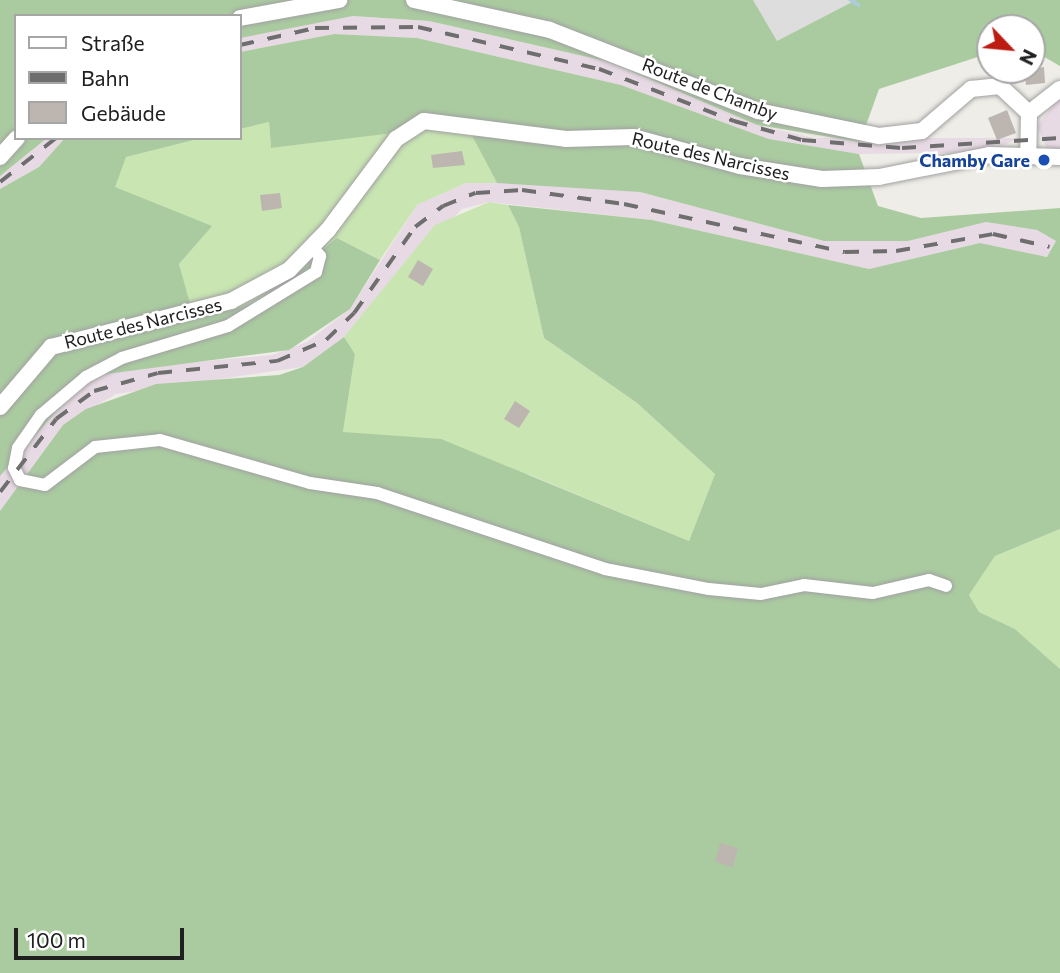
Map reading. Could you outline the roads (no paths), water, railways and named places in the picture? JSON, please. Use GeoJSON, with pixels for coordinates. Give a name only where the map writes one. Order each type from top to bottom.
{"type":"FeatureCollection","features":[{"type":"Feature","properties":{"kind":"street"},"geometry":{"type":"LineString","coordinates":[[242,18],[339,0]]}},
{"type":"Feature","properties":{"kind":"street","name":"Route de Chamby"},"geometry":{"type":"LineString","coordinates":[[414,0],[550,30],[758,111],[836,129],[896,136],[922,131],[982,85],[1009,90],[1029,113]]}},
{"type":"Feature","properties":{"kind":"street"},"geometry":{"type":"LineString","coordinates":[[1028,152],[1029,113],[1060,89]]}},
{"type":"Feature","properties":{"kind":"street","name":"Route des Narcisses"},"geometry":{"type":"LineString","coordinates":[[0,407],[51,346],[231,301],[289,270],[313,248],[396,139],[414,124],[434,119],[566,139],[633,137],[740,166],[822,179],[860,180],[1028,152],[1060,157]]}},
{"type":"Feature","properties":{"kind":"street"},"geometry":{"type":"LineString","coordinates":[[0,157],[15,140]]}},
{"type":"Feature","properties":{"kind":"street"},"geometry":{"type":"LineString","coordinates":[[313,248],[320,256],[316,272],[228,326],[122,358],[86,377],[41,415],[18,448],[14,468],[20,480],[45,485],[95,447],[160,440],[310,483],[377,493],[606,569],[709,589],[761,594],[804,585],[873,593],[929,580],[946,586]]}},
{"type":"Feature","properties":{"kind":"waterway"},"geometry":{"type":"LineString","coordinates":[[851,0],[859,5]]}},
{"type":"Feature","properties":{"kind":"railway"},"geometry":{"type":"LineString","coordinates":[[242,45],[315,28],[418,27],[599,69],[734,121],[802,140],[902,148],[1060,138]]}},
{"type":"Feature","properties":{"kind":"railway"},"geometry":{"type":"LineString","coordinates":[[0,182],[53,140]]}},
{"type":"Feature","properties":{"kind":"railway"},"geometry":{"type":"LineString","coordinates":[[0,492],[56,419],[94,391],[158,373],[277,361],[326,340],[354,313],[415,227],[443,206],[476,193],[522,190],[624,204],[845,252],[896,251],[993,234],[1050,247]]}},
{"type":"Feature","properties":{"kind":"place","name":"Chamby Gare"},"geometry":{"type":"Point","coordinates":[1044,160]}}]}
